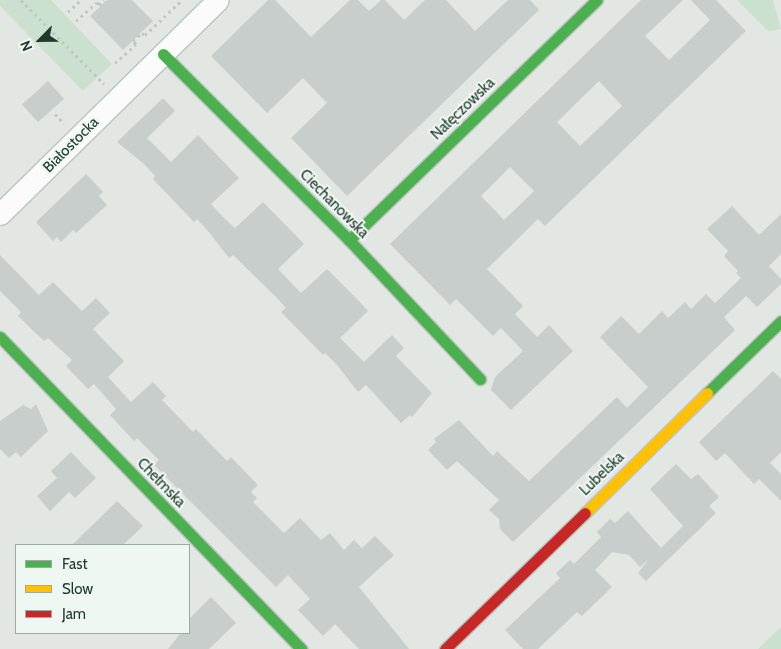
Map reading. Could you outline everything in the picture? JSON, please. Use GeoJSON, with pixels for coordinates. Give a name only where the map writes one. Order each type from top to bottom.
{"type":"FeatureCollection","features":[{"type":"Feature","properties":{"kind":"street","name":"Białostocka"},"geometry":{"type":"LineString","coordinates":[[0,214],[218,0]]}},
{"type":"Feature","properties":{"kind":"street","name":"Nałęczowska"},"geometry":{"type":"LineString","coordinates":[[349,240],[597,0]]}},
{"type":"Feature","properties":{"kind":"street","name":"Ciechanowska"},"geometry":{"type":"LineString","coordinates":[[163,54],[349,240],[480,379]]}},
{"type":"Feature","properties":{"kind":"street","name":"Lubelska"},"geometry":{"type":"LineString","coordinates":[[444,649],[781,321]]}},
{"type":"Feature","properties":{"kind":"street","name":"Chełmska"},"geometry":{"type":"LineString","coordinates":[[0,337],[301,649]]}},
{"type":"Feature","properties":{"kind":"path"},"geometry":{"type":"LineString","coordinates":[[21,0],[111,91]]}},
{"type":"Feature","properties":{"kind":"path"},"geometry":{"type":"LineString","coordinates":[[68,12],[81,0]]}},
{"type":"Feature","properties":{"kind":"path"},"geometry":{"type":"LineString","coordinates":[[76,21],[97,2],[99,5],[104,0]]}},
{"type":"Feature","properties":{"kind":"path"},"geometry":{"type":"LineString","coordinates":[[115,63],[136,44],[133,41],[142,33],[145,36],[182,0]]}},
{"type":"Feature","properties":{"kind":"green space"},"geometry":{"type":"Polygon","coordinates":[[[0,0],[51,0],[112,64],[83,91],[0,6],[0,0]]]}},
{"type":"Feature","properties":{"kind":"green space"},"geometry":{"type":"Polygon","coordinates":[[[737,0],[773,0],[781,29],[768,31],[737,0]]]}},
{"type":"Feature","properties":{"kind":"green space"},"geometry":{"type":"Polygon","coordinates":[[[781,627],[781,649],[758,649],[767,640],[781,627]]]}},
{"type":"Feature","properties":{"kind":"building"},"geometry":{"type":"Polygon","coordinates":[[[107,0],[132,0],[153,21],[123,50],[90,16],[107,0]]]}},
{"type":"Feature","properties":{"kind":"building"},"geometry":{"type":"Polygon","coordinates":[[[268,0],[275,0],[311,37],[350,0],[358,0],[369,11],[381,0],[385,0],[404,20],[425,0],[446,0],[475,31],[508,0],[530,0],[539,10],[347,196],[291,138],[327,103],[303,78],[267,113],[211,56],[268,0]]]}},
{"type":"Feature","properties":{"kind":"building"},"geometry":{"type":"Polygon","coordinates":[[[641,0],[683,0],[645,36],[669,60],[710,20],[691,0],[716,0],[746,31],[545,226],[538,219],[487,269],[523,306],[515,314],[537,337],[549,325],[573,351],[511,410],[491,390],[495,377],[523,351],[501,328],[493,336],[456,299],[450,305],[390,244],[641,0]],[[599,81],[557,122],[580,146],[622,106],[599,81]],[[510,167],[481,196],[504,220],[534,191],[510,167]]]}},
{"type":"Feature","properties":{"kind":"building"},"geometry":{"type":"Polygon","coordinates":[[[48,81],[64,99],[38,122],[22,104],[48,81]]]}},
{"type":"Feature","properties":{"kind":"building"},"geometry":{"type":"Polygon","coordinates":[[[163,98],[175,111],[147,138],[171,162],[198,135],[239,178],[211,204],[223,217],[235,228],[263,202],[304,244],[278,269],[301,293],[327,269],[356,298],[368,311],[340,338],[364,362],[392,335],[404,348],[396,356],[432,393],[412,417],[410,415],[401,423],[366,385],[358,392],[337,365],[325,353],[323,355],[281,312],[286,308],[275,296],[233,255],[229,258],[197,219],[194,222],[153,179],[155,176],[144,164],[117,142],[163,98]]]}},
{"type":"Feature","properties":{"kind":"building"},"geometry":{"type":"Polygon","coordinates":[[[86,174],[103,192],[99,196],[107,205],[76,233],[73,230],[61,242],[57,237],[53,241],[36,222],[86,174]]]}},
{"type":"Feature","properties":{"kind":"building"},"geometry":{"type":"Polygon","coordinates":[[[732,206],[759,235],[781,214],[781,254],[769,266],[781,279],[781,284],[757,307],[746,296],[724,317],[735,330],[513,542],[500,529],[499,519],[489,510],[499,500],[457,461],[447,470],[428,450],[436,442],[434,439],[459,420],[493,456],[497,451],[529,481],[617,397],[627,408],[648,387],[600,337],[621,316],[639,334],[662,311],[668,318],[685,302],[691,309],[706,294],[715,303],[741,278],[736,273],[738,271],[724,256],[728,251],[707,229],[732,206]]]}},
{"type":"Feature","properties":{"kind":"building"},"geometry":{"type":"Polygon","coordinates":[[[0,255],[39,295],[53,282],[82,311],[96,298],[110,313],[93,329],[124,361],[108,377],[131,402],[153,382],[166,396],[162,400],[193,432],[196,429],[227,461],[231,457],[258,485],[251,492],[257,498],[253,502],[284,533],[300,518],[321,540],[330,533],[344,550],[354,540],[362,548],[375,536],[394,555],[359,587],[409,649],[359,649],[335,624],[323,636],[298,610],[310,599],[288,575],[276,587],[154,465],[159,460],[137,438],[134,441],[110,415],[116,409],[94,384],[88,389],[66,366],[72,360],[48,338],[44,341],[18,316],[21,312],[0,291],[0,255]]]}},
{"type":"Feature","properties":{"kind":"building"},"geometry":{"type":"Polygon","coordinates":[[[773,371],[781,379],[781,452],[770,463],[781,474],[781,501],[759,479],[754,484],[725,453],[716,461],[699,442],[773,371]]]}},
{"type":"Feature","properties":{"kind":"building"},"geometry":{"type":"Polygon","coordinates":[[[36,404],[48,431],[21,457],[16,452],[9,458],[0,449],[0,421],[23,405],[31,409],[36,404]]]}},
{"type":"Feature","properties":{"kind":"building"},"geometry":{"type":"Polygon","coordinates":[[[71,452],[96,478],[75,498],[69,492],[50,511],[37,496],[57,478],[51,471],[71,452]]]}},
{"type":"Feature","properties":{"kind":"building"},"geometry":{"type":"Polygon","coordinates":[[[676,464],[691,479],[698,474],[719,497],[709,506],[716,513],[646,581],[638,573],[649,559],[640,567],[629,555],[612,552],[595,570],[612,587],[582,616],[577,612],[538,649],[523,649],[505,630],[560,578],[556,573],[570,560],[574,564],[601,537],[597,532],[610,519],[615,523],[628,511],[661,548],[683,526],[650,489],[676,464]]]}},
{"type":"Feature","properties":{"kind":"building"},"geometry":{"type":"Polygon","coordinates":[[[117,501],[143,526],[124,544],[73,544],[117,501]]]}},
{"type":"Feature","properties":{"kind":"building"},"geometry":{"type":"Polygon","coordinates":[[[211,597],[236,623],[209,649],[168,649],[180,634],[190,634],[190,618],[211,597]]]}},
{"type":"Feature","properties":{"kind":"traffic: fast"},"geometry":{"type":"LineString","coordinates":[[349,240],[597,0]]}},
{"type":"Feature","properties":{"kind":"traffic: fast"},"geometry":{"type":"LineString","coordinates":[[163,54],[349,240],[480,379]]}},
{"type":"Feature","properties":{"kind":"traffic: fast"},"geometry":{"type":"LineString","coordinates":[[707,393],[781,321]]}},
{"type":"Feature","properties":{"kind":"traffic: fast"},"geometry":{"type":"LineString","coordinates":[[0,337],[301,649]]}},
{"type":"Feature","properties":{"kind":"traffic: slow"},"geometry":{"type":"LineString","coordinates":[[585,513],[707,393]]}},
{"type":"Feature","properties":{"kind":"traffic: jam"},"geometry":{"type":"LineString","coordinates":[[445,649],[585,513]]}}]}
